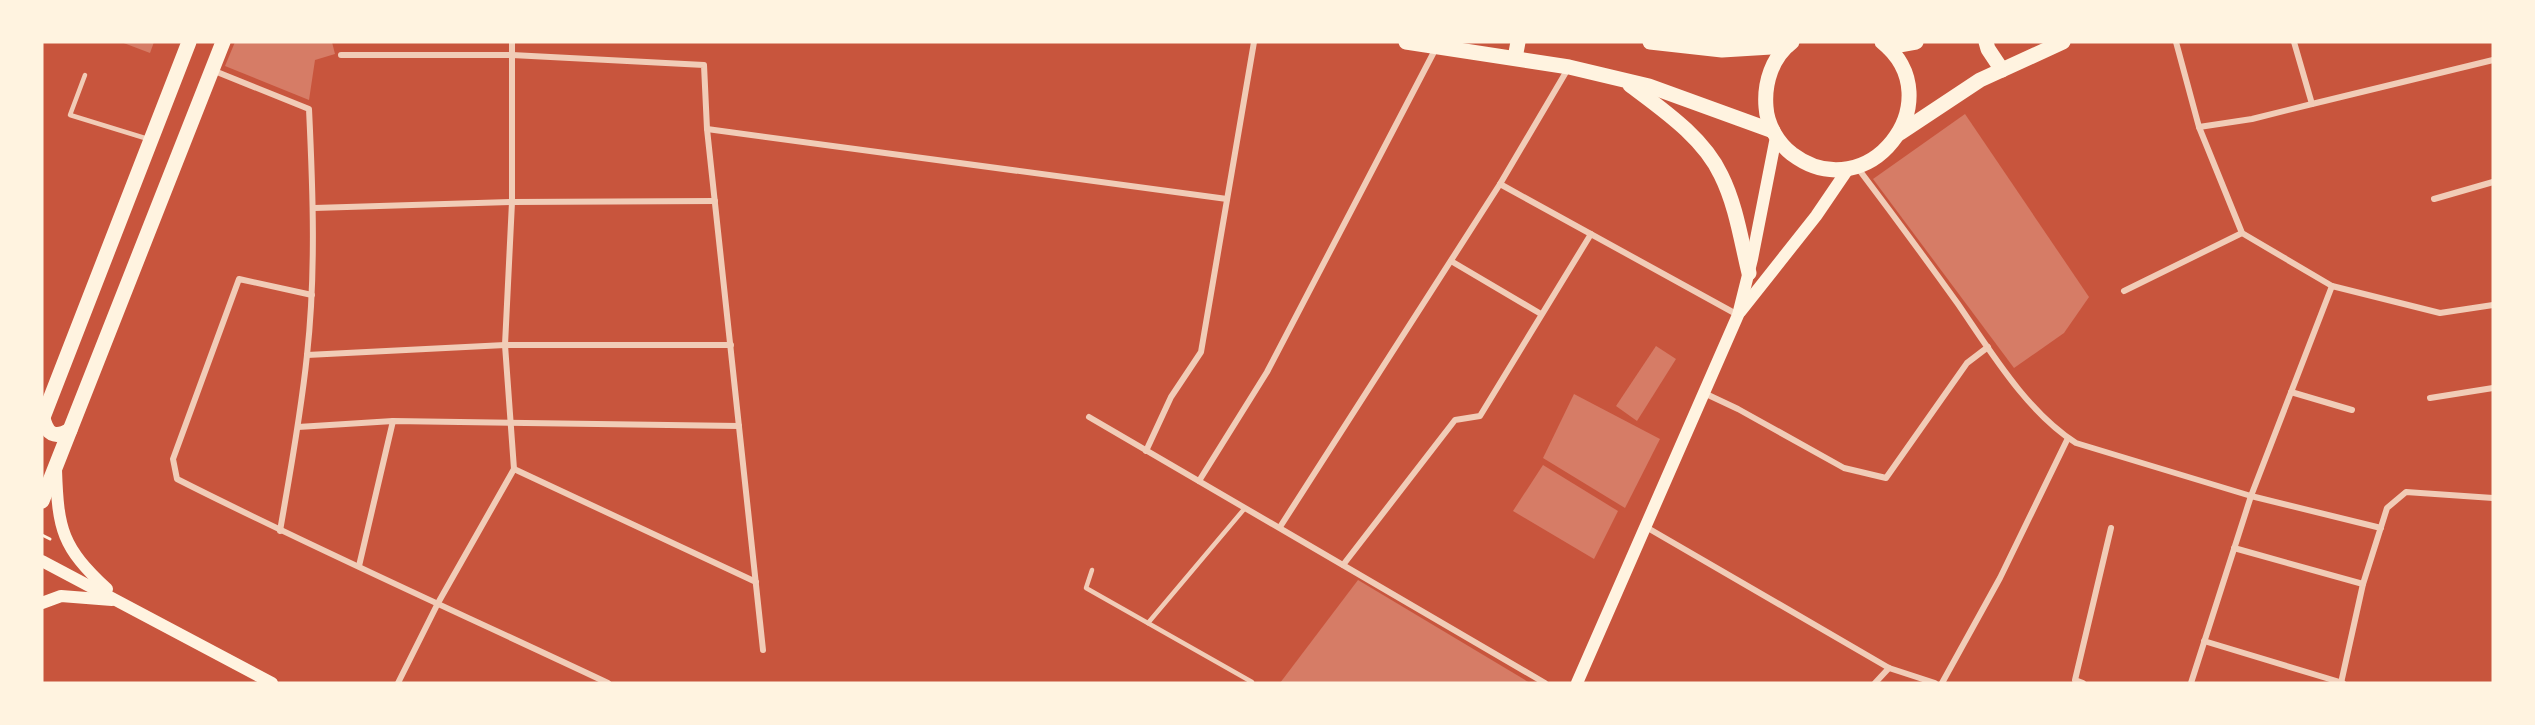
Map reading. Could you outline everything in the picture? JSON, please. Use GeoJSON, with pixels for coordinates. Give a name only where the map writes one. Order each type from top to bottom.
{"type":"FeatureCollection","features":[{"type":"Feature","properties":{"kind":"main road"},"geometry":{"type":"LineString","coordinates":[[70,430],[58,435],[51,433],[42,419],[189,42]]}},
{"type":"Feature","properties":{"kind":"main road"},"geometry":{"type":"LineString","coordinates":[[42,501],[223,42]]}},
{"type":"Feature","properties":{"kind":"main road"},"geometry":{"type":"LineString","coordinates":[[1406,42],[1569,67],[1649,86],[1774,134]]}},
{"type":"Feature","properties":{"kind":"main road"},"geometry":{"type":"LineString","coordinates":[[1515,58],[1518,42]]}},
{"type":"Feature","properties":{"kind":"main road"},"geometry":{"type":"LineString","coordinates":[[1650,42],[1722,50],[1790,44]]}},
{"type":"Feature","properties":{"kind":"main road"},"geometry":{"type":"LineString","coordinates":[[1884,44],[1916,42]]}},
{"type":"Feature","properties":{"kind":"main road"},"geometry":{"type":"LineString","coordinates":[[1986,42],[2002,70]]}},
{"type":"Feature","properties":{"kind":"main road"},"geometry":{"type":"LineString","coordinates":[[1790,44],[1776,60],[1766,86],[1766,114],[1774,134],[1786,150],[1800,160],[1832,170],[1853,168],[1882,154],[1900,133],[1980,80],[2063,42]]}},
{"type":"Feature","properties":{"kind":"main road"},"geometry":{"type":"LineString","coordinates":[[1884,44],[1899,62],[1906,79],[1909,98],[1907,116],[1900,133]]}},
{"type":"Feature","properties":{"kind":"main road"},"geometry":{"type":"LineString","coordinates":[[1622,80],[1667,112],[1696,140],[1721,173],[1733,206],[1749,273]]}},
{"type":"Feature","properties":{"kind":"main road"},"geometry":{"type":"LineString","coordinates":[[1577,683],[1738,315],[1749,273],[1774,134]]}},
{"type":"Feature","properties":{"kind":"main road"},"geometry":{"type":"LineString","coordinates":[[1738,315],[1853,168]]}},
{"type":"Feature","properties":{"kind":"main road"},"geometry":{"type":"LineString","coordinates":[[56,465],[59,512],[68,546],[88,572],[118,600]]}},
{"type":"Feature","properties":{"kind":"main road"},"geometry":{"type":"LineString","coordinates":[[42,561],[272,683]]}},
{"type":"Feature","properties":{"kind":"main road"},"geometry":{"type":"LineString","coordinates":[[42,603],[61,596],[118,600]]}},
{"type":"Feature","properties":{"kind":"street"},"geometry":{"type":"LineString","coordinates":[[398,683],[438,603],[514,469],[505,345],[512,202],[512,42]]}},
{"type":"Feature","properties":{"kind":"street"},"geometry":{"type":"LineString","coordinates":[[1146,451],[1172,397],[1202,352],[1254,42]]}},
{"type":"Feature","properties":{"kind":"street"},"geometry":{"type":"LineString","coordinates":[[2176,42],[2199,127],[2242,233],[2332,286],[2440,313],[2493,305]]}},
{"type":"Feature","properties":{"kind":"street"},"geometry":{"type":"LineString","coordinates":[[2294,42],[2312,105]]}},
{"type":"Feature","properties":{"kind":"street"},"geometry":{"type":"LineString","coordinates":[[1199,481],[1267,372],[1437,47]]}},
{"type":"Feature","properties":{"kind":"street"},"geometry":{"type":"LineString","coordinates":[[341,55],[512,55],[704,65],[707,129],[764,650]]}},
{"type":"Feature","properties":{"kind":"street"},"geometry":{"type":"LineString","coordinates":[[2199,127],[2252,119],[2493,60]]}},
{"type":"Feature","properties":{"kind":"street"},"geometry":{"type":"LineString","coordinates":[[1280,527],[1500,184],[1569,67]]}},
{"type":"Feature","properties":{"kind":"street"},"geometry":{"type":"LineString","coordinates":[[212,70],[309,110],[314,208],[308,355],[280,531]]}},
{"type":"Feature","properties":{"kind":"street"},"geometry":{"type":"LineString","coordinates":[[707,129],[1227,199]]}},
{"type":"Feature","properties":{"kind":"street"},"geometry":{"type":"LineString","coordinates":[[1853,168],[1916,244],[2007,374],[2050,423],[2068,438],[2076,443],[2252,496],[2381,528]]}},
{"type":"Feature","properties":{"kind":"street"},"geometry":{"type":"LineString","coordinates":[[2434,199],[2493,182]]}},
{"type":"Feature","properties":{"kind":"street"},"geometry":{"type":"LineString","coordinates":[[1500,184],[1738,315]]}},
{"type":"Feature","properties":{"kind":"street"},"geometry":{"type":"LineString","coordinates":[[314,208],[512,202],[715,201]]}},
{"type":"Feature","properties":{"kind":"street"},"geometry":{"type":"LineString","coordinates":[[2124,291],[2242,233]]}},
{"type":"Feature","properties":{"kind":"street"},"geometry":{"type":"LineString","coordinates":[[1343,565],[1455,420],[1480,416],[1591,234]]}},
{"type":"Feature","properties":{"kind":"street"},"geometry":{"type":"LineString","coordinates":[[1451,261],[1541,315]]}},
{"type":"Feature","properties":{"kind":"street"},"geometry":{"type":"LineString","coordinates":[[312,294],[239,279],[173,459],[177,479],[280,531],[608,683]]}},
{"type":"Feature","properties":{"kind":"street"},"geometry":{"type":"LineString","coordinates":[[2191,683],[2252,496],[2332,286]]}},
{"type":"Feature","properties":{"kind":"street"},"geometry":{"type":"LineString","coordinates":[[308,355],[505,345],[731,345]]}},
{"type":"Feature","properties":{"kind":"street"},"geometry":{"type":"LineString","coordinates":[[1704,393],[1844,468],[1886,478],[1968,363],[1988,347]]}},
{"type":"Feature","properties":{"kind":"street"},"geometry":{"type":"LineString","coordinates":[[2430,398],[2493,388]]}},
{"type":"Feature","properties":{"kind":"street"},"geometry":{"type":"LineString","coordinates":[[2291,392],[2352,410]]}},
{"type":"Feature","properties":{"kind":"street"},"geometry":{"type":"LineString","coordinates":[[1089,417],[1545,683]]}},
{"type":"Feature","properties":{"kind":"street"},"geometry":{"type":"LineString","coordinates":[[298,427],[393,421],[739,426]]}},
{"type":"Feature","properties":{"kind":"street"},"geometry":{"type":"LineString","coordinates":[[359,566],[393,421]]}},
{"type":"Feature","properties":{"kind":"street"},"geometry":{"type":"LineString","coordinates":[[1942,683],[2005,567],[2068,438]]}},
{"type":"Feature","properties":{"kind":"street"},"geometry":{"type":"LineString","coordinates":[[514,469],[756,582]]}},
{"type":"Feature","properties":{"kind":"street"},"geometry":{"type":"LineString","coordinates":[[2204,640],[2342,683],[2363,584],[2387,508],[2406,492],[2493,498]]}},
{"type":"Feature","properties":{"kind":"street"},"geometry":{"type":"LineString","coordinates":[[1645,526],[1889,668],[1935,683]]}},
{"type":"Feature","properties":{"kind":"street"},"geometry":{"type":"LineString","coordinates":[[2083,683],[2075,680],[2111,528]]}},
{"type":"Feature","properties":{"kind":"street"},"geometry":{"type":"LineString","coordinates":[[2234,548],[2363,584]]}},
{"type":"Feature","properties":{"kind":"street"},"geometry":{"type":"LineString","coordinates":[[1875,683],[1889,668]]}},
{"type":"Feature","properties":{"kind":"lane"},"geometry":{"type":"LineString","coordinates":[[85,75],[70,115],[151,140]]}},
{"type":"Feature","properties":{"kind":"lane"},"geometry":{"type":"LineString","coordinates":[[1148,623],[1245,508]]}},
{"type":"Feature","properties":{"kind":"lane"},"geometry":{"type":"LineString","coordinates":[[1092,570],[1086,588],[1252,682]]}},
{"type":"Feature","properties":{"kind":"building"},"geometry":{"type":"Polygon","coordinates":[[[121,42],[154,42],[150,53],[121,42]]]}},
{"type":"Feature","properties":{"kind":"building"},"geometry":{"type":"Polygon","coordinates":[[[235,42],[332,42],[335,54],[315,60],[309,100],[225,66],[235,42]]]}},
{"type":"Feature","properties":{"kind":"building"},"geometry":{"type":"Polygon","coordinates":[[[1965,114],[2089,297],[2064,333],[2014,368],[1873,179],[1965,114]]]}},
{"type":"Feature","properties":{"kind":"building"},"geometry":{"type":"Polygon","coordinates":[[[1656,346],[1676,359],[1637,421],[1616,406],[1656,346]]]}},
{"type":"Feature","properties":{"kind":"building"},"geometry":{"type":"Polygon","coordinates":[[[1574,394],[1660,439],[1625,508],[1543,458],[1574,394]]]}},
{"type":"Feature","properties":{"kind":"building"},"geometry":{"type":"Polygon","coordinates":[[[1543,465],[1618,511],[1594,559],[1513,511],[1543,465]]]}},
{"type":"Feature","properties":{"kind":"building"},"geometry":{"type":"Polygon","coordinates":[[[1358,580],[1530,683],[1280,683],[1358,580]]]}}]}
